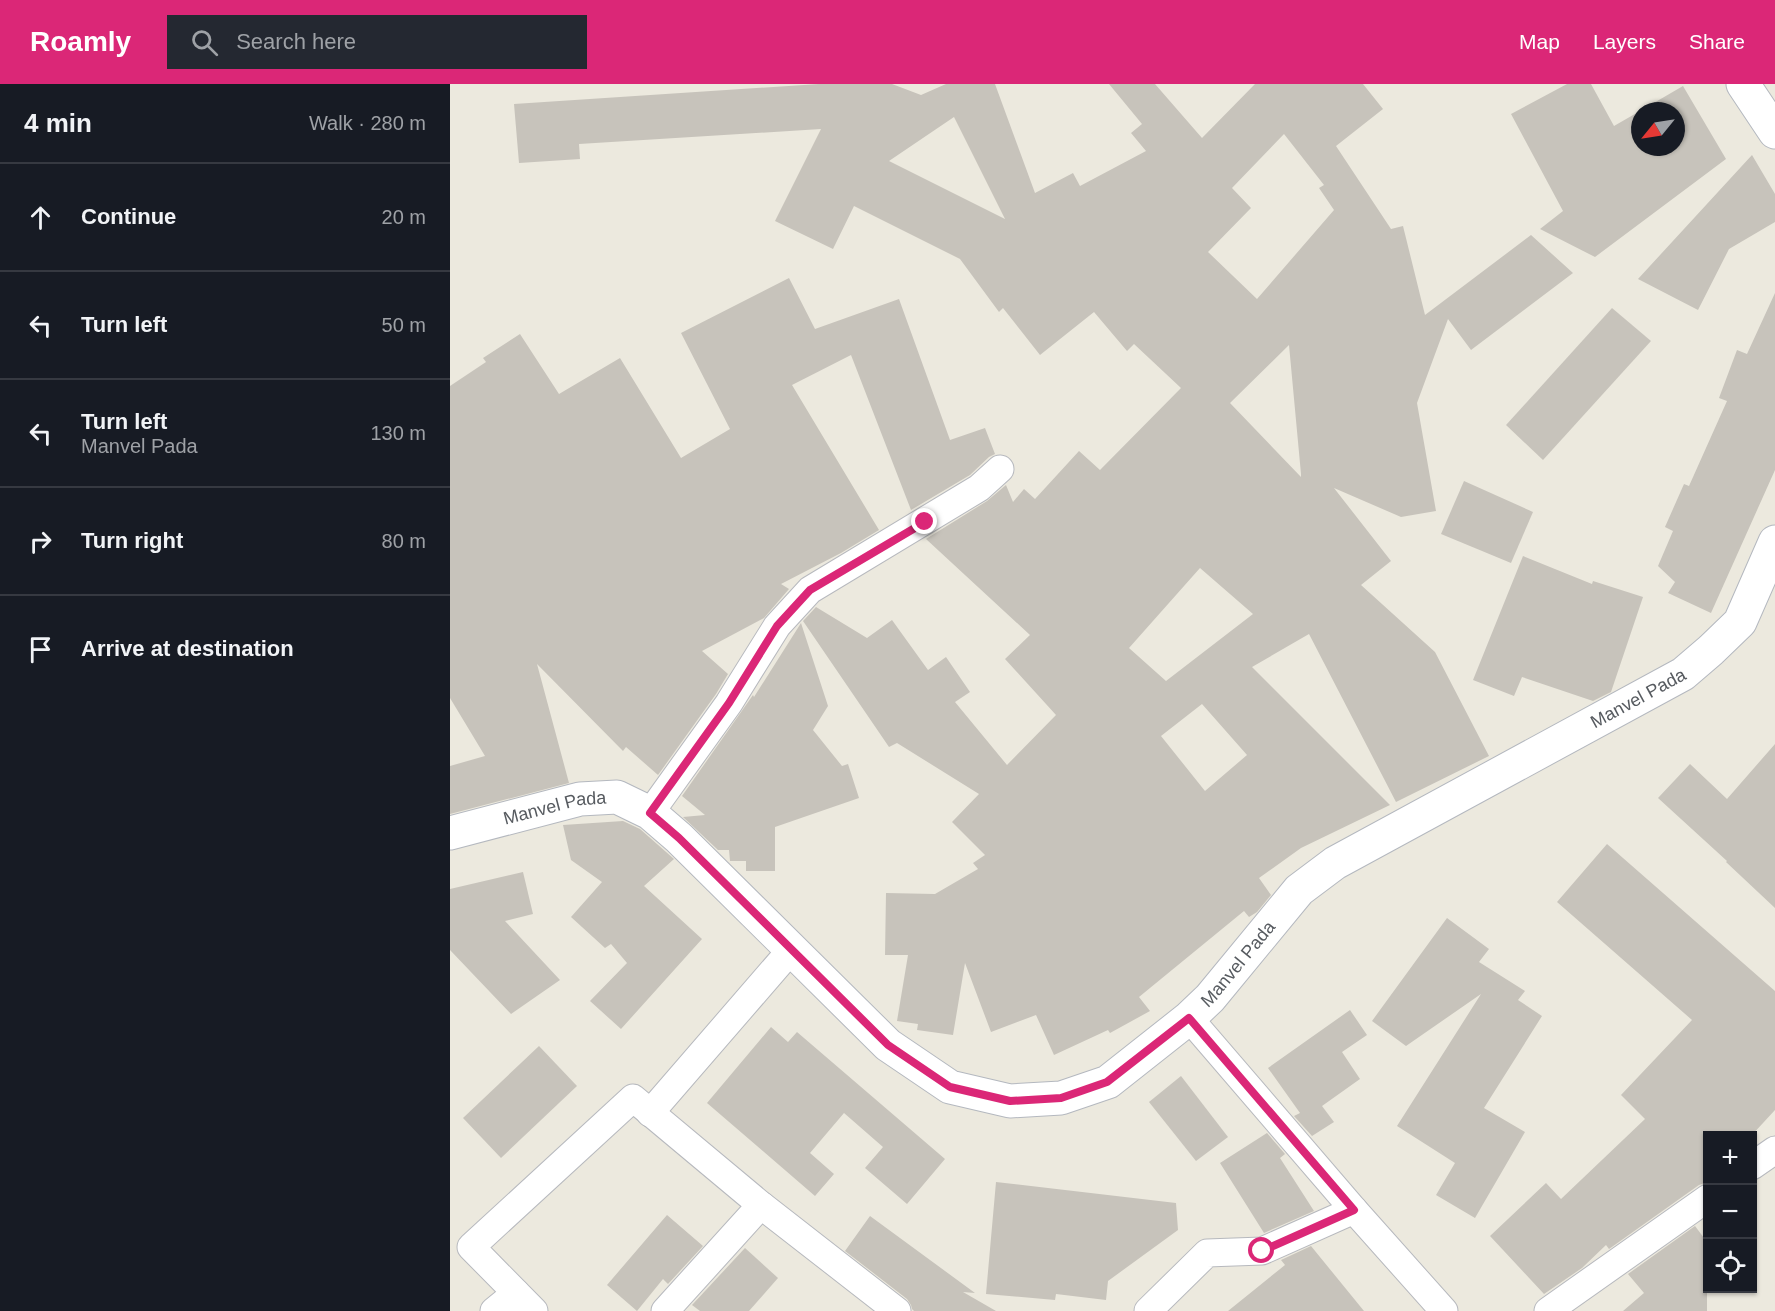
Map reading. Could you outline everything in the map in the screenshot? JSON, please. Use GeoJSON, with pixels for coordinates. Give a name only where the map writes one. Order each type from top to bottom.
{"type":"FeatureCollection","features":[{"type":"Feature","properties":{"kind":"main road"},"geometry":{"type":"LineString","coordinates":[[1743,84],[1775,132]]}},
{"type":"Feature","properties":{"kind":"main road","name":"Manvel Pada"},"geometry":{"type":"LineString","coordinates":[[450,833],[580,799],[616,797],[650,813],[679,838],[888,1045],[950,1087],[1010,1101],[1061,1098],[1107,1082],[1189,1018],[1210,999],[1299,890],[1335,863],[1683,674],[1740,622],[1775,542]]}},
{"type":"Feature","properties":{"kind":"street"},"geometry":{"type":"LineString","coordinates":[[650,813],[729,703],[777,626],[810,590],[979,488],[1000,470]]}},
{"type":"Feature","properties":{"kind":"street"},"geometry":{"type":"LineString","coordinates":[[650,1113],[791,950]]}},
{"type":"Feature","properties":{"kind":"street"},"geometry":{"type":"LineString","coordinates":[[1189,1018],[1444,1311]]}},
{"type":"Feature","properties":{"kind":"street"},"geometry":{"type":"LineString","coordinates":[[494,1311],[525,1302],[471,1247],[633,1098],[761,1205],[897,1311]]}},
{"type":"Feature","properties":{"kind":"street"},"geometry":{"type":"LineString","coordinates":[[1757,1163],[1775,1150]]}},
{"type":"Feature","properties":{"kind":"street"},"geometry":{"type":"LineString","coordinates":[[1548,1311],[1703,1201]]}},
{"type":"Feature","properties":{"kind":"street"},"geometry":{"type":"LineString","coordinates":[[665,1311],[761,1205]]}},
{"type":"Feature","properties":{"kind":"street"},"geometry":{"type":"LineString","coordinates":[[1148,1311],[1207,1253],[1262,1251],[1354,1210]]}},
{"type":"Feature","properties":{"kind":"building"},"geometry":{"type":"Polygon","coordinates":[[[819,84],[892,84],[921,95],[946,84],[995,84],[1035,193],[1073,173],[1080,186],[1146,151],[1131,133],[1142,124],[1109,84],[1155,84],[1202,138],[1255,84],[1363,84],[1383,109],[1336,146],[1391,229],[1403,226],[1425,315],[1531,235],[1573,273],[1471,350],[1448,319],[1417,403],[1436,511],[1401,517],[1334,488],[1391,561],[1361,585],[1435,652],[1489,756],[1396,802],[1309,634],[1252,667],[1390,805],[1301,848],[1259,878],[1271,895],[1257,912],[1249,917],[1244,911],[1139,997],[1150,1011],[1110,1033],[1108,1030],[1054,1055],[1036,1015],[991,1032],[965,963],[953,1035],[917,1030],[918,1024],[897,1021],[908,955],[885,955],[886,893],[935,894],[978,869],[973,863],[985,855],[952,822],[979,794],[897,743],[889,747],[803,621],[816,607],[867,638],[892,620],[928,670],[946,657],[970,692],[955,702],[1007,765],[1056,715],[1005,659],[1030,635],[926,539],[987,501],[1006,485],[1013,502],[1024,489],[1035,499],[1079,451],[1100,470],[1181,388],[1134,344],[1127,351],[1094,312],[1040,355],[1003,308],[999,312],[960,259],[854,206],[833,249],[775,221],[821,129],[579,144],[580,159],[519,163],[514,104],[819,84]],[[954,117],[889,161],[1005,219],[954,117]],[[1284,134],[1232,188],[1251,208],[1208,252],[1257,299],[1334,210],[1319,188],[1324,185],[1284,134]],[[1289,345],[1230,403],[1301,477],[1289,345]],[[1200,568],[1129,648],[1166,681],[1253,614],[1200,568]],[[1202,704],[1161,736],[1205,791],[1247,755],[1202,704]]]}},
{"type":"Feature","properties":{"kind":"building"},"geometry":{"type":"Polygon","coordinates":[[[1567,84],[1591,84],[1614,126],[1631,116],[1631,156],[1685,156],[1685,102],[1655,102],[1683,86],[1726,159],[1595,257],[1540,229],[1563,211],[1511,114],[1567,84]]]}},
{"type":"Feature","properties":{"kind":"building"},"geometry":{"type":"Polygon","coordinates":[[[1752,155],[1775,194],[1775,222],[1729,249],[1698,310],[1638,279],[1752,155]]]}},
{"type":"Feature","properties":{"kind":"building"},"geometry":{"type":"Polygon","coordinates":[[[789,278],[815,329],[899,299],[950,440],[985,428],[995,454],[970,475],[911,510],[851,355],[792,385],[879,530],[841,553],[781,584],[789,589],[764,618],[702,651],[728,674],[658,775],[626,747],[623,751],[537,664],[569,783],[450,814],[450,766],[485,756],[450,698],[450,386],[486,362],[483,358],[520,334],[559,394],[620,358],[681,458],[730,429],[681,333],[789,278]]]}},
{"type":"Feature","properties":{"kind":"building"},"geometry":{"type":"Polygon","coordinates":[[[1775,293],[1775,470],[1711,613],[1668,593],[1675,582],[1658,566],[1673,531],[1665,527],[1684,484],[1689,486],[1727,401],[1719,398],[1737,350],[1747,354],[1775,293]]]}},
{"type":"Feature","properties":{"kind":"building"},"geometry":{"type":"Polygon","coordinates":[[[1612,308],[1651,341],[1543,460],[1506,425],[1612,308]]]}},
{"type":"Feature","properties":{"kind":"building"},"geometry":{"type":"Polygon","coordinates":[[[1464,481],[1533,512],[1511,563],[1441,534],[1464,481]]]}},
{"type":"Feature","properties":{"kind":"building"},"geometry":{"type":"Polygon","coordinates":[[[1523,556],[1592,584],[1593,581],[1643,597],[1611,692],[1593,701],[1522,677],[1514,696],[1473,680],[1523,556]]]}},
{"type":"Feature","properties":{"kind":"building"},"geometry":{"type":"Polygon","coordinates":[[[801,623],[828,706],[813,730],[842,766],[848,764],[859,798],[775,827],[775,871],[746,871],[746,861],[730,861],[729,850],[718,850],[683,817],[705,815],[682,796],[753,695],[754,697],[801,623]]]}},
{"type":"Feature","properties":{"kind":"building"},"geometry":{"type":"Polygon","coordinates":[[[1775,744],[1775,908],[1658,798],[1690,764],[1727,799],[1775,744]]]}},
{"type":"Feature","properties":{"kind":"building"},"geometry":{"type":"Polygon","coordinates":[[[623,821],[640,829],[674,859],[644,886],[702,939],[621,1029],[590,1001],[627,963],[611,944],[605,948],[571,917],[602,882],[571,860],[563,825],[623,821]]]}},
{"type":"Feature","properties":{"kind":"building"},"geometry":{"type":"Polygon","coordinates":[[[1607,844],[1775,991],[1775,1110],[1756,1131],[1703,1131],[1703,1184],[1609,1249],[1606,1245],[1582,1268],[1544,1294],[1490,1236],[1546,1183],[1561,1199],[1645,1119],[1621,1095],[1692,1020],[1557,902],[1607,844]]]}},
{"type":"Feature","properties":{"kind":"building"},"geometry":{"type":"Polygon","coordinates":[[[523,872],[533,914],[505,921],[560,980],[511,1014],[450,950],[450,889],[523,872]]]}},
{"type":"Feature","properties":{"kind":"building"},"geometry":{"type":"Polygon","coordinates":[[[1447,918],[1489,949],[1479,962],[1525,991],[1518,1000],[1542,1016],[1484,1108],[1525,1132],[1475,1218],[1436,1195],[1455,1163],[1397,1126],[1481,994],[1406,1046],[1372,1021],[1447,918]]]}},
{"type":"Feature","properties":{"kind":"building"},"geometry":{"type":"Polygon","coordinates":[[[1350,1010],[1367,1035],[1342,1052],[1360,1079],[1322,1106],[1334,1122],[1312,1136],[1294,1116],[1300,1113],[1268,1068],[1350,1010]]]}},
{"type":"Feature","properties":{"kind":"building"},"geometry":{"type":"Polygon","coordinates":[[[771,1027],[788,1042],[797,1032],[945,1159],[907,1204],[865,1168],[883,1147],[844,1113],[810,1153],[834,1174],[815,1196],[707,1103],[771,1027]]]}},
{"type":"Feature","properties":{"kind":"building"},"geometry":{"type":"Polygon","coordinates":[[[539,1046],[577,1086],[501,1158],[463,1118],[539,1046]]]}},
{"type":"Feature","properties":{"kind":"building"},"geometry":{"type":"Polygon","coordinates":[[[1181,1076],[1228,1137],[1196,1161],[1149,1102],[1181,1076]]]}},
{"type":"Feature","properties":{"kind":"building"},"geometry":{"type":"Polygon","coordinates":[[[1267,1133],[1285,1154],[1280,1158],[1314,1211],[1264,1233],[1220,1163],[1267,1133]]]}},
{"type":"Feature","properties":{"kind":"building"},"geometry":{"type":"Polygon","coordinates":[[[996,1182],[1176,1203],[1178,1230],[1108,1281],[1106,1300],[1056,1294],[1055,1300],[986,1294],[996,1182]]]}},
{"type":"Feature","properties":{"kind":"building"},"geometry":{"type":"Polygon","coordinates":[[[667,1215],[703,1246],[668,1284],[663,1279],[637,1311],[607,1285],[667,1215]]]}},
{"type":"Feature","properties":{"kind":"building"},"geometry":{"type":"Polygon","coordinates":[[[870,1216],[975,1293],[963,1292],[996,1311],[914,1311],[907,1299],[845,1251],[870,1216]]]}},
{"type":"Feature","properties":{"kind":"building"},"geometry":{"type":"Polygon","coordinates":[[[1695,1226],[1703,1237],[1703,1293],[1707,1293],[1707,1311],[1623,1311],[1644,1293],[1628,1274],[1695,1226]]]}},
{"type":"Feature","properties":{"kind":"building"},"geometry":{"type":"Polygon","coordinates":[[[1311,1246],[1364,1311],[1228,1311],[1285,1265],[1281,1260],[1311,1246]]]}},
{"type":"Feature","properties":{"kind":"building"},"geometry":{"type":"Polygon","coordinates":[[[745,1248],[778,1278],[749,1311],[700,1311],[692,1305],[745,1248]]]}},
{"type":"Feature","properties":{"kind":"route"},"geometry":{"type":"LineString","coordinates":[[925,522],[810,590],[777,626],[729,703],[650,813],[679,838],[888,1045],[950,1087],[1010,1101],[1061,1098],[1107,1082],[1189,1018],[1354,1210],[1262,1251]]}}]}
